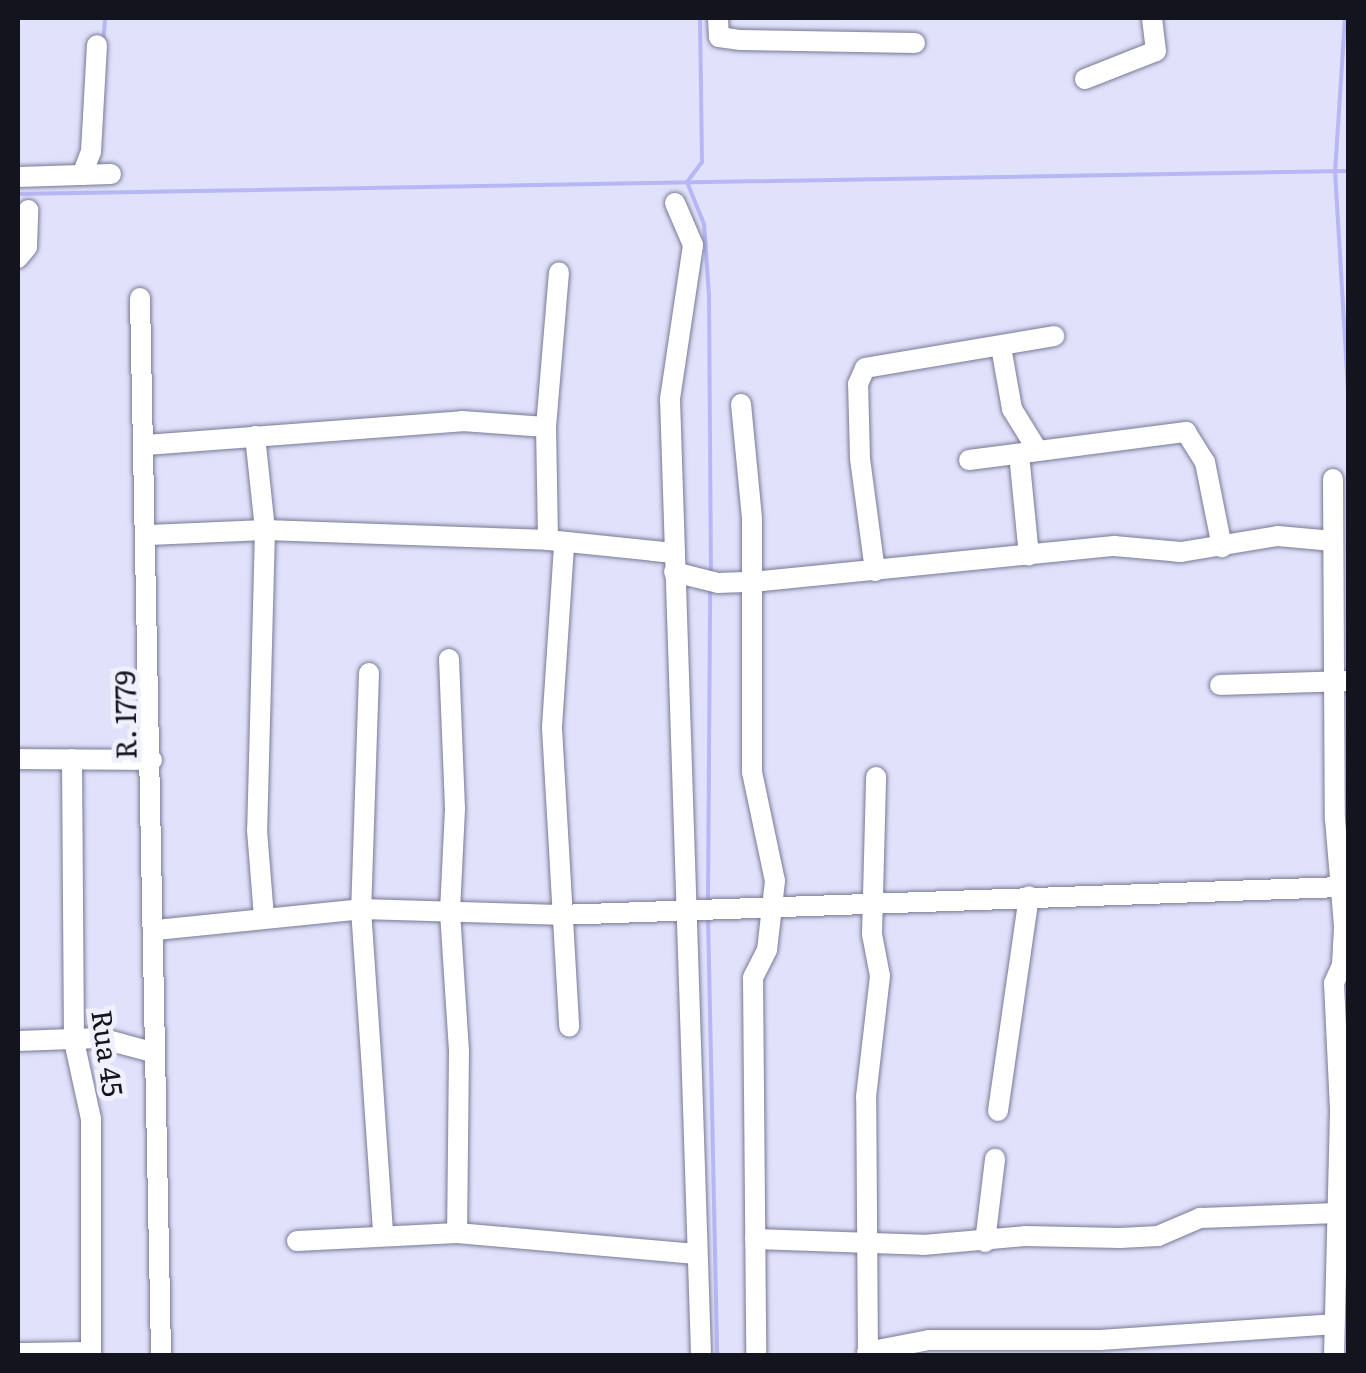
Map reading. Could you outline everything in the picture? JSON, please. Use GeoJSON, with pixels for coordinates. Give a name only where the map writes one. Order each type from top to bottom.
{"type":"FeatureCollection","features":[{"type":"Feature","properties":{"kind":"street"},"geometry":{"type":"LineString","coordinates":[[718,18],[719,36],[741,40],[915,43]]}},
{"type":"Feature","properties":{"kind":"street"},"geometry":{"type":"LineString","coordinates":[[1086,79],[1156,51],[1152,18]]}},
{"type":"Feature","properties":{"kind":"street"},"geometry":{"type":"LineString","coordinates":[[18,177],[95,174],[90,152],[97,46]]}},
{"type":"Feature","properties":{"kind":"street"},"geometry":{"type":"LineString","coordinates":[[676,203],[693,258],[671,372],[674,563],[702,906],[696,1254],[701,1356]]}},
{"type":"Feature","properties":{"kind":"street"},"geometry":{"type":"LineString","coordinates":[[18,258],[27,247],[28,210]]}},
{"type":"Feature","properties":{"kind":"street"},"geometry":{"type":"LineString","coordinates":[[559,273],[546,427],[556,543],[552,728],[559,915],[569,1027]]}},
{"type":"Feature","properties":{"kind":"street","name":"R. 1779"},"geometry":{"type":"LineString","coordinates":[[140,298],[156,930],[152,1052],[161,1356]]}},
{"type":"Feature","properties":{"kind":"street"},"geometry":{"type":"LineString","coordinates":[[876,570],[860,458],[858,384],[866,368],[1054,336]]}},
{"type":"Feature","properties":{"kind":"street"},"geometry":{"type":"LineString","coordinates":[[1001,347],[1012,409],[1029,452],[1029,556]]}},
{"type":"Feature","properties":{"kind":"street"},"geometry":{"type":"LineString","coordinates":[[741,404],[752,582],[750,740],[758,822],[774,866],[767,950],[753,978],[756,1356]]}},
{"type":"Feature","properties":{"kind":"street"},"geometry":{"type":"LineString","coordinates":[[146,445],[462,421],[546,427]]}},
{"type":"Feature","properties":{"kind":"street"},"geometry":{"type":"LineString","coordinates":[[969,460],[1186,432],[1206,462],[1222,547]]}},
{"type":"Feature","properties":{"kind":"street"},"geometry":{"type":"LineString","coordinates":[[255,436],[265,530],[257,830],[264,917]]}},
{"type":"Feature","properties":{"kind":"street"},"geometry":{"type":"LineString","coordinates":[[1333,479],[1342,682],[1346,964],[1334,983],[1338,1212],[1334,1356]]}},
{"type":"Feature","properties":{"kind":"street"},"geometry":{"type":"LineString","coordinates":[[148,534],[265,530],[556,543],[674,563],[713,583],[1114,546],[1182,552],[1278,536],[1333,541]]}},
{"type":"Feature","properties":{"kind":"street"},"geometry":{"type":"LineString","coordinates":[[449,659],[455,808],[450,912],[459,1050],[457,1233]]}},
{"type":"Feature","properties":{"kind":"street"},"geometry":{"type":"LineString","coordinates":[[369,673],[361,910],[383,1234]]}},
{"type":"Feature","properties":{"kind":"street"},"geometry":{"type":"LineString","coordinates":[[1220,685],[1342,682]]}},
{"type":"Feature","properties":{"kind":"street"},"geometry":{"type":"LineString","coordinates":[[18,759],[152,760]]}},
{"type":"Feature","properties":{"kind":"street","name":"Rua 45"},"geometry":{"type":"LineString","coordinates":[[72,759],[74,1041],[91,1118],[91,1354]]}},
{"type":"Feature","properties":{"kind":"street"},"geometry":{"type":"LineString","coordinates":[[876,776],[872,903],[880,994],[866,1097],[868,1354],[930,1340],[1100,1340],[1332,1324]]}},
{"type":"Feature","properties":{"kind":"street"},"geometry":{"type":"LineString","coordinates":[[156,930],[361,910],[559,915],[702,906],[1342,887]]}},
{"type":"Feature","properties":{"kind":"street"},"geometry":{"type":"LineString","coordinates":[[998,1112],[1029,896]]}},
{"type":"Feature","properties":{"kind":"street"},"geometry":{"type":"LineString","coordinates":[[18,1042],[100,1038],[152,1052]]}},
{"type":"Feature","properties":{"kind":"street"},"geometry":{"type":"LineString","coordinates":[[985,1242],[995,1159]]}},
{"type":"Feature","properties":{"kind":"street"},"geometry":{"type":"LineString","coordinates":[[755,1240],[865,1244],[1158,1236],[1200,1218],[1338,1212]]}},
{"type":"Feature","properties":{"kind":"street"},"geometry":{"type":"LineString","coordinates":[[297,1241],[457,1233],[696,1254]]}},
{"type":"Feature","properties":{"kind":"street"},"geometry":{"type":"LineString","coordinates":[[18,1352],[91,1354]]}},
{"type":"Feature","properties":{"kind":"waterway"},"geometry":{"type":"LineString","coordinates":[[103,43],[105,18]]}},
{"type":"Feature","properties":{"kind":"waterway"},"geometry":{"type":"LineString","coordinates":[[700,18],[702,162],[687,182],[704,224],[709,295],[711,576]]}},
{"type":"Feature","properties":{"kind":"waterway"},"geometry":{"type":"LineString","coordinates":[[1345,18],[1335,171],[1348,391]]}},
{"type":"Feature","properties":{"kind":"waterway"},"geometry":{"type":"LineString","coordinates":[[18,194],[1348,171]]}},
{"type":"Feature","properties":{"kind":"waterway"},"geometry":{"type":"LineString","coordinates":[[708,901],[710,591]]}},
{"type":"Feature","properties":{"kind":"waterway"},"geometry":{"type":"LineString","coordinates":[[708,916],[717,1356]]}}]}
